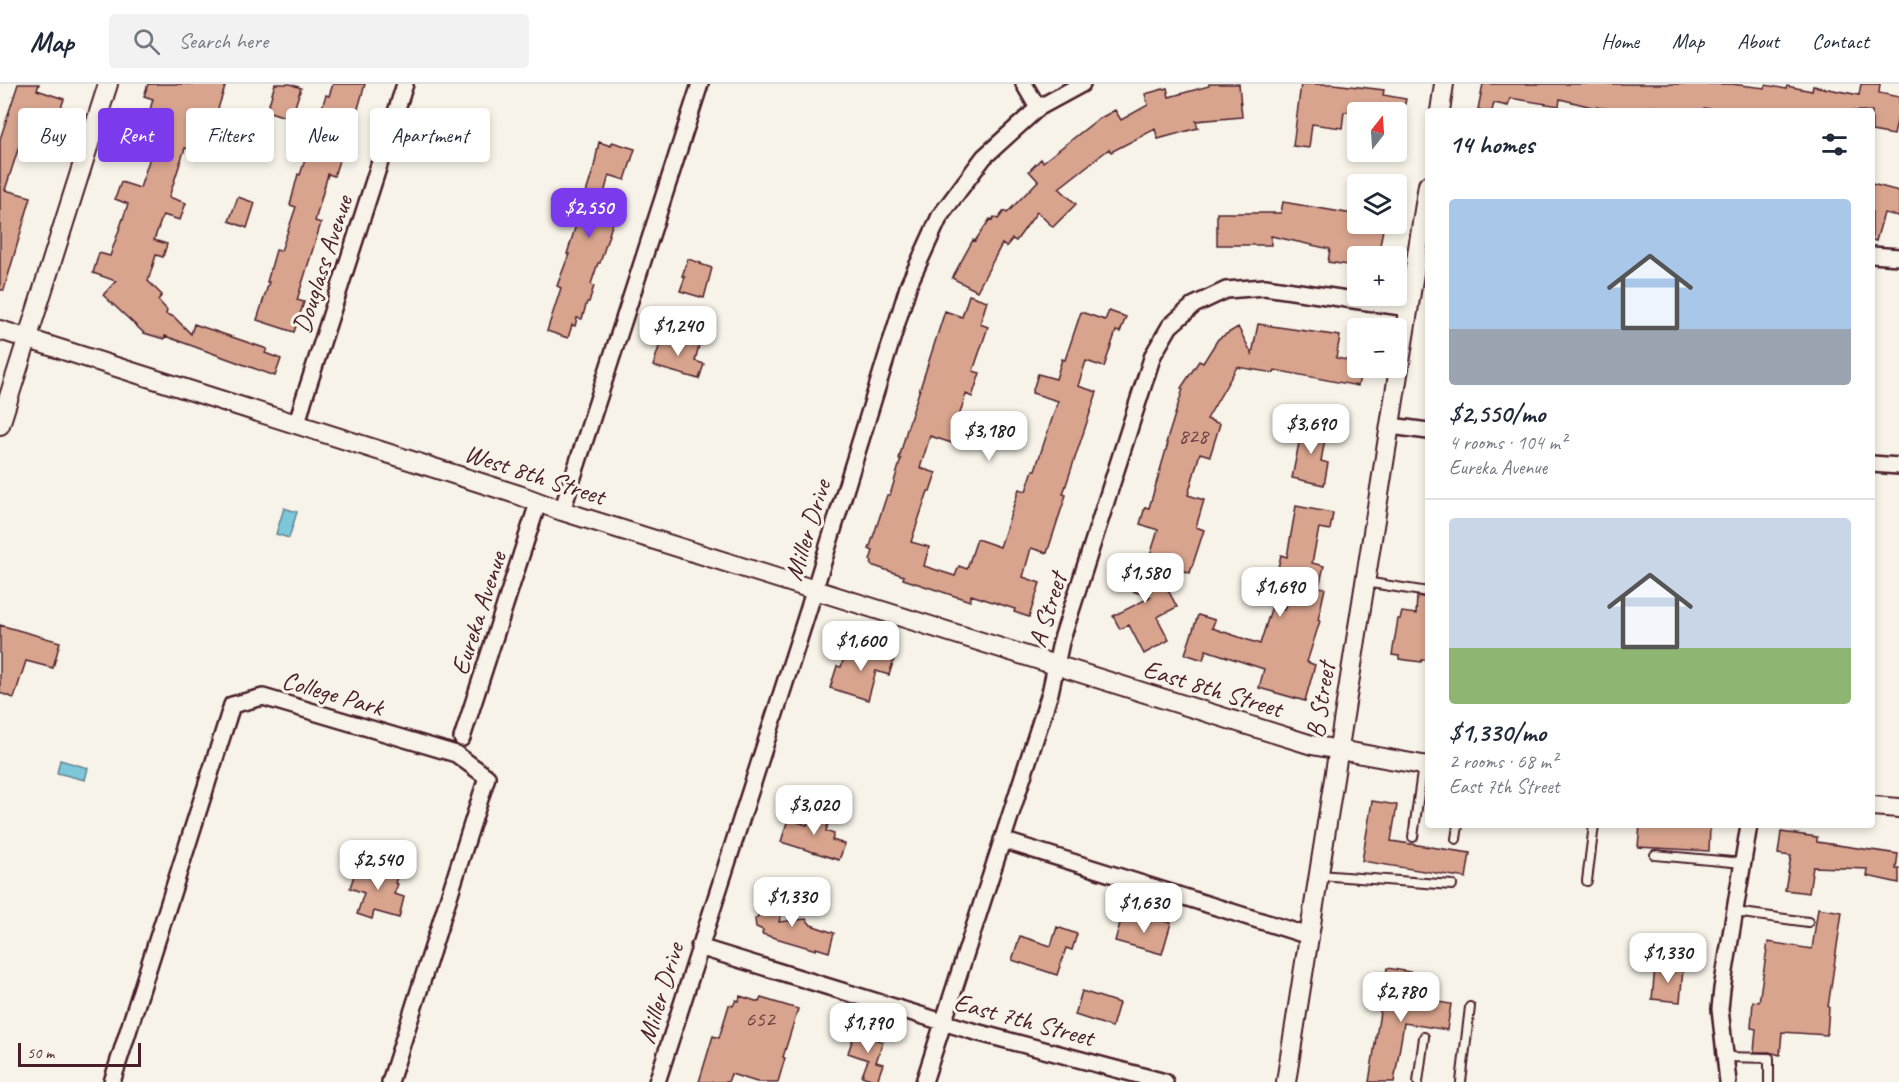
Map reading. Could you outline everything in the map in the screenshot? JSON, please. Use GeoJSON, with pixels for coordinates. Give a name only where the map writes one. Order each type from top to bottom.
{"type":"FeatureCollection","features":[{"type":"Feature","properties":{"kind":"street"},"geometry":{"type":"LineString","coordinates":[[0,424],[108,84]]}},
{"type":"Feature","properties":{"kind":"street","name":"Douglass Avenue"},"geometry":{"type":"LineString","coordinates":[[297,424],[405,84]]}},
{"type":"Feature","properties":{"kind":"street"},"geometry":{"type":"LineString","coordinates":[[562,511],[700,84]]}},
{"type":"Feature","properties":{"kind":"street"},"geometry":{"type":"LineString","coordinates":[[1024,84],[1038,108]]}},
{"type":"Feature","properties":{"kind":"street","name":"Miller Drive"},"geometry":{"type":"LineString","coordinates":[[657,1082],[909,284],[940,216],[984,157],[1038,108],[1082,84]]}},
{"type":"Feature","properties":{"kind":"street"},"geometry":{"type":"LineString","coordinates":[[1440,108],[1444,84]]}},
{"type":"Feature","properties":{"kind":"street","name":"B Street"},"geometry":{"type":"LineString","coordinates":[[1286,1082],[1408,308],[1425,223]]}},
{"type":"Feature","properties":{"kind":"street"},"geometry":{"type":"LineString","coordinates":[[1875,255],[1899,257]]}},
{"type":"Feature","properties":{"kind":"street","name":"A Street"},"geometry":{"type":"LineString","coordinates":[[928,1081],[944,1022],[1050,693],[1055,665],[1153,355],[1170,326],[1194,305],[1226,290],[1265,287],[1408,308]]}},
{"type":"Feature","properties":{"kind":"street","name":"West 8th Street"},"geometry":{"type":"LineString","coordinates":[[0,330],[562,511],[1055,665]]}},
{"type":"Feature","properties":{"kind":"street"},"geometry":{"type":"LineString","coordinates":[[1390,426],[1425,431]]}},
{"type":"Feature","properties":{"kind":"street"},"geometry":{"type":"LineString","coordinates":[[1875,464],[1899,466]]}},
{"type":"Feature","properties":{"kind":"street","name":"Eureka Avenue"},"geometry":{"type":"LineString","coordinates":[[462,738],[538,503]]}},
{"type":"Feature","properties":{"kind":"street","name":"East 8th Street"},"geometry":{"type":"LineString","coordinates":[[1055,665],[1312,745],[1425,766]]}},
{"type":"Feature","properties":{"kind":"street","name":"College Park"},"geometry":{"type":"LineString","coordinates":[[112,1082],[232,705],[263,697],[456,754],[487,777],[390,1082]]}},
{"type":"Feature","properties":{"kind":"street"},"geometry":{"type":"LineString","coordinates":[[1875,806],[1899,808]]}},
{"type":"Feature","properties":{"kind":"street"},"geometry":{"type":"LineString","coordinates":[[1728,1082],[1720,1009],[1749,828]]}},
{"type":"Feature","properties":{"kind":"street"},"geometry":{"type":"LineString","coordinates":[[1002,840],[1309,936]]}},
{"type":"Feature","properties":{"kind":"street","name":"East 7th Street"},"geometry":{"type":"LineString","coordinates":[[699,947],[944,1022],[1157,1081]]}},
{"type":"Feature","properties":{"kind":"lane"},"geometry":{"type":"LineString","coordinates":[[1365,582],[1425,592]]}},
{"type":"Feature","properties":{"kind":"lane"},"geometry":{"type":"LineString","coordinates":[[1413,837],[1425,771]]}},
{"type":"Feature","properties":{"kind":"lane"},"geometry":{"type":"LineString","coordinates":[[1456,839],[1458,828]]}},
{"type":"Feature","properties":{"kind":"lane"},"geometry":{"type":"LineString","coordinates":[[1587,881],[1594,828]]}},
{"type":"Feature","properties":{"kind":"lane"},"geometry":{"type":"LineString","coordinates":[[1655,855],[1743,862]]}},
{"type":"Feature","properties":{"kind":"lane"},"geometry":{"type":"LineString","coordinates":[[1319,875],[1452,885]]}},
{"type":"Feature","properties":{"kind":"lane"},"geometry":{"type":"LineString","coordinates":[[1735,912],[1808,922]]}},
{"type":"Feature","properties":{"kind":"lane"},"geometry":{"type":"LineString","coordinates":[[1461,1082],[1470,1007]]}},
{"type":"Feature","properties":{"kind":"lane"},"geometry":{"type":"LineString","coordinates":[[1418,1082],[1424,1037]]}},
{"type":"Feature","properties":{"kind":"lane"},"geometry":{"type":"LineString","coordinates":[[1725,1057],[1769,1058],[1769,1082]]}},
{"type":"Feature","properties":{"kind":"water"},"geometry":{"type":"Polygon","coordinates":[[[284,508],[297,512],[289,538],[276,534],[284,508]]]}},
{"type":"Feature","properties":{"kind":"water"},"geometry":{"type":"Polygon","coordinates":[[[60,760],[88,768],[85,780],[57,773],[60,760]]]}},
{"type":"Feature","properties":{"kind":"building"},"geometry":{"type":"Polygon","coordinates":[[[18,84],[39,84],[37,90],[64,99],[61,108],[18,108],[18,150],[5,190],[31,197],[4,290],[0,290],[0,139],[18,84]]]}},
{"type":"Feature","properties":{"kind":"building"},"geometry":{"type":"Polygon","coordinates":[[[148,84],[226,84],[218,108],[186,108],[186,148],[169,197],[186,203],[180,220],[163,215],[154,240],[167,244],[163,257],[156,255],[148,281],[162,295],[158,300],[167,310],[166,314],[174,317],[191,334],[194,324],[267,349],[265,353],[281,359],[275,376],[165,336],[164,339],[144,333],[103,295],[116,281],[93,273],[99,253],[110,256],[128,204],[115,199],[121,182],[140,188],[148,162],[174,162],[174,108],[150,108],[153,99],[144,96],[148,84]]]}},
{"type":"Feature","properties":{"kind":"building"},"geometry":{"type":"Polygon","coordinates":[[[275,84],[290,84],[301,88],[295,108],[286,108],[286,117],[274,113],[274,108],[268,108],[275,84]]]}},
{"type":"Feature","properties":{"kind":"building"},"geometry":{"type":"Polygon","coordinates":[[[333,84],[365,84],[358,109],[322,108],[326,95],[329,96],[333,84]]]}},
{"type":"Feature","properties":{"kind":"building"},"geometry":{"type":"Polygon","coordinates":[[[1209,84],[1239,84],[1242,117],[1196,121],[1198,128],[1158,139],[1155,129],[1111,152],[1109,149],[1059,188],[1076,204],[1053,227],[1037,212],[1016,241],[1012,239],[1006,247],[1002,244],[977,291],[952,278],[973,240],[975,241],[990,219],[994,217],[998,219],[1004,211],[1007,213],[1038,181],[1029,171],[1041,159],[1043,162],[1097,120],[1115,110],[1121,120],[1148,105],[1145,94],[1167,88],[1169,97],[1209,86],[1209,84]]]}},
{"type":"Feature","properties":{"kind":"building"},"geometry":{"type":"Polygon","coordinates":[[[1301,84],[1333,84],[1384,90],[1383,95],[1406,99],[1405,102],[1347,102],[1347,112],[1344,112],[1342,128],[1312,124],[1309,148],[1293,146],[1301,84]]]}},
{"type":"Feature","properties":{"kind":"building"},"geometry":{"type":"Polygon","coordinates":[[[1483,84],[1731,84],[1765,88],[1766,85],[1786,89],[1787,86],[1812,91],[1813,86],[1859,95],[1861,84],[1880,84],[1879,93],[1899,97],[1899,111],[1894,135],[1875,132],[1875,108],[1663,108],[1651,106],[1651,108],[1596,108],[1560,99],[1559,106],[1510,98],[1508,106],[1494,103],[1493,108],[1478,108],[1483,84]]]}},
{"type":"Feature","properties":{"kind":"building"},"geometry":{"type":"Polygon","coordinates":[[[599,142],[611,146],[612,142],[635,149],[625,180],[609,175],[602,201],[618,206],[591,284],[594,286],[589,302],[587,302],[582,319],[577,318],[575,326],[572,325],[568,338],[547,331],[561,288],[557,286],[569,254],[567,254],[594,167],[599,142]]]}},
{"type":"Feature","properties":{"kind":"building"},"geometry":{"type":"Polygon","coordinates":[[[304,162],[339,162],[334,176],[328,174],[315,221],[321,223],[297,300],[304,302],[294,332],[257,320],[276,250],[281,251],[296,207],[290,205],[298,174],[300,175],[304,162]]]}},
{"type":"Feature","properties":{"kind":"building"},"geometry":{"type":"Polygon","coordinates":[[[1875,185],[1899,191],[1899,216],[1884,213],[1876,241],[1875,185]]]}},
{"type":"Feature","properties":{"kind":"building"},"geometry":{"type":"Polygon","coordinates":[[[238,197],[255,203],[247,228],[229,221],[238,197]]]}},
{"type":"Feature","properties":{"kind":"building"},"geometry":{"type":"Polygon","coordinates":[[[1283,202],[1347,213],[1347,234],[1382,234],[1380,246],[1347,246],[1347,265],[1328,262],[1330,249],[1271,236],[1271,245],[1217,245],[1217,213],[1281,213],[1283,202]]]}},
{"type":"Feature","properties":{"kind":"building"},"geometry":{"type":"Polygon","coordinates":[[[688,259],[712,268],[704,298],[680,291],[688,259]]]}},
{"type":"Feature","properties":{"kind":"building"},"geometry":{"type":"Polygon","coordinates":[[[969,295],[987,301],[980,324],[988,327],[973,371],[980,373],[972,397],[966,394],[956,426],[961,428],[955,444],[930,436],[920,468],[936,473],[911,542],[929,547],[924,566],[955,576],[959,566],[967,569],[977,539],[1000,547],[1019,489],[1026,491],[1033,470],[1035,470],[1058,401],[1032,393],[1038,374],[1056,379],[1081,312],[1105,320],[1109,311],[1126,317],[1120,332],[1116,331],[1104,367],[1086,361],[1078,386],[1097,392],[1063,494],[1066,495],[1047,553],[1031,548],[1023,577],[1040,583],[1029,617],[1014,612],[1015,609],[971,595],[970,601],[903,579],[904,576],[871,565],[870,560],[873,551],[869,549],[887,495],[890,495],[907,429],[945,311],[962,317],[969,295]]]}},
{"type":"Feature","properties":{"kind":"building"},"geometry":{"type":"Polygon","coordinates":[[[1258,324],[1340,336],[1336,358],[1347,360],[1347,378],[1360,378],[1358,386],[1275,370],[1274,373],[1237,367],[1207,419],[1220,424],[1210,456],[1200,453],[1188,495],[1204,500],[1196,527],[1204,530],[1190,573],[1149,559],[1158,530],[1140,524],[1145,507],[1149,508],[1183,389],[1181,388],[1199,361],[1203,363],[1218,339],[1238,327],[1252,354],[1258,324]]]}},
{"type":"Feature","properties":{"kind":"building"},"geometry":{"type":"Polygon","coordinates":[[[663,334],[699,345],[695,361],[704,364],[699,379],[653,366],[663,334]]]}},
{"type":"Feature","properties":{"kind":"building"},"geometry":{"type":"Polygon","coordinates":[[[1303,423],[1327,428],[1321,461],[1328,463],[1324,485],[1292,478],[1303,423]]]}},
{"type":"Feature","properties":{"kind":"building"},"geometry":{"type":"Polygon","coordinates":[[[1296,506],[1333,513],[1330,530],[1319,528],[1312,563],[1324,566],[1319,587],[1325,588],[1318,620],[1320,621],[1307,662],[1315,665],[1305,701],[1259,688],[1264,669],[1206,650],[1203,660],[1185,654],[1198,615],[1215,620],[1212,628],[1260,644],[1272,606],[1284,610],[1292,580],[1276,576],[1281,555],[1287,557],[1296,506]]]}},
{"type":"Feature","properties":{"kind":"building"},"geometry":{"type":"Polygon","coordinates":[[[1125,556],[1155,566],[1177,607],[1157,617],[1169,640],[1144,654],[1129,625],[1120,629],[1113,616],[1151,597],[1126,589],[1127,585],[1117,582],[1125,556]]]}},
{"type":"Feature","properties":{"kind":"building"},"geometry":{"type":"Polygon","coordinates":[[[1417,596],[1425,597],[1425,660],[1421,662],[1399,659],[1399,656],[1392,655],[1398,619],[1402,612],[1416,614],[1417,596]]]}},
{"type":"Feature","properties":{"kind":"building"},"geometry":{"type":"Polygon","coordinates":[[[0,625],[60,642],[53,668],[26,661],[14,698],[0,693],[0,625]]]}},
{"type":"Feature","properties":{"kind":"building"},"geometry":{"type":"Polygon","coordinates":[[[848,646],[872,654],[873,650],[895,656],[889,675],[876,671],[868,700],[830,688],[837,666],[841,667],[848,646]]]}},
{"type":"Feature","properties":{"kind":"building"},"geometry":{"type":"Polygon","coordinates":[[[1372,801],[1397,805],[1391,841],[1470,853],[1466,878],[1362,861],[1372,801]]]}},
{"type":"Feature","properties":{"kind":"building"},"geometry":{"type":"Polygon","coordinates":[[[813,808],[831,813],[826,831],[834,834],[832,840],[845,844],[839,860],[781,842],[788,819],[807,825],[813,808]]]}},
{"type":"Feature","properties":{"kind":"building"},"geometry":{"type":"Polygon","coordinates":[[[1640,828],[1710,828],[1709,851],[1638,847],[1640,828]]]}},
{"type":"Feature","properties":{"kind":"building"},"geometry":{"type":"Polygon","coordinates":[[[1781,832],[1817,837],[1817,842],[1898,854],[1896,869],[1899,869],[1899,883],[1867,876],[1868,869],[1813,867],[1809,893],[1785,890],[1791,856],[1778,854],[1781,832]]]}},
{"type":"Feature","properties":{"kind":"building"},"geometry":{"type":"Polygon","coordinates":[[[375,863],[399,871],[394,894],[404,897],[399,918],[374,911],[372,919],[357,914],[364,893],[350,888],[356,869],[363,871],[364,868],[372,871],[375,863]]]}},
{"type":"Feature","properties":{"kind":"building"},"geometry":{"type":"Polygon","coordinates":[[[771,896],[785,900],[779,922],[806,919],[811,925],[834,933],[829,952],[762,934],[763,930],[756,927],[755,919],[768,906],[771,896]]]}},
{"type":"Feature","properties":{"kind":"building"},"geometry":{"type":"Polygon","coordinates":[[[1818,908],[1842,912],[1828,1007],[1827,1035],[1782,1032],[1780,1055],[1754,1052],[1756,1029],[1751,1028],[1753,1001],[1759,1002],[1768,942],[1812,949],[1818,908]]]}},
{"type":"Feature","properties":{"kind":"building"},"geometry":{"type":"Polygon","coordinates":[[[1122,916],[1150,923],[1152,918],[1171,923],[1162,954],[1115,941],[1122,916]]]}},
{"type":"Feature","properties":{"kind":"building"},"geometry":{"type":"Polygon","coordinates":[[[1057,927],[1077,934],[1072,950],[1066,948],[1057,975],[1012,960],[1020,936],[1051,946],[1057,927]]]}},
{"type":"Feature","properties":{"kind":"building"},"geometry":{"type":"Polygon","coordinates":[[[1655,967],[1683,969],[1680,1002],[1652,999],[1655,967]]]}},
{"type":"Feature","properties":{"kind":"building"},"geometry":{"type":"Polygon","coordinates":[[[1387,968],[1411,972],[1407,997],[1451,1004],[1447,1030],[1404,1023],[1394,1082],[1369,1082],[1387,968]]]}},
{"type":"Feature","properties":{"kind":"building"},"geometry":{"type":"Polygon","coordinates":[[[1082,991],[1119,1003],[1112,1027],[1075,1015],[1082,991]]]}},
{"type":"Feature","properties":{"kind":"building"},"geometry":{"type":"Polygon","coordinates":[[[740,996],[759,1002],[761,998],[798,1009],[778,1082],[757,1082],[731,1074],[728,1082],[699,1082],[713,1036],[719,1038],[729,1005],[733,1006],[736,1000],[739,1001],[740,996]]]}},
{"type":"Feature","properties":{"kind":"building"},"geometry":{"type":"Polygon","coordinates":[[[855,1032],[883,1042],[876,1062],[883,1064],[877,1081],[862,1076],[868,1060],[848,1053],[855,1032]]]}}]}
